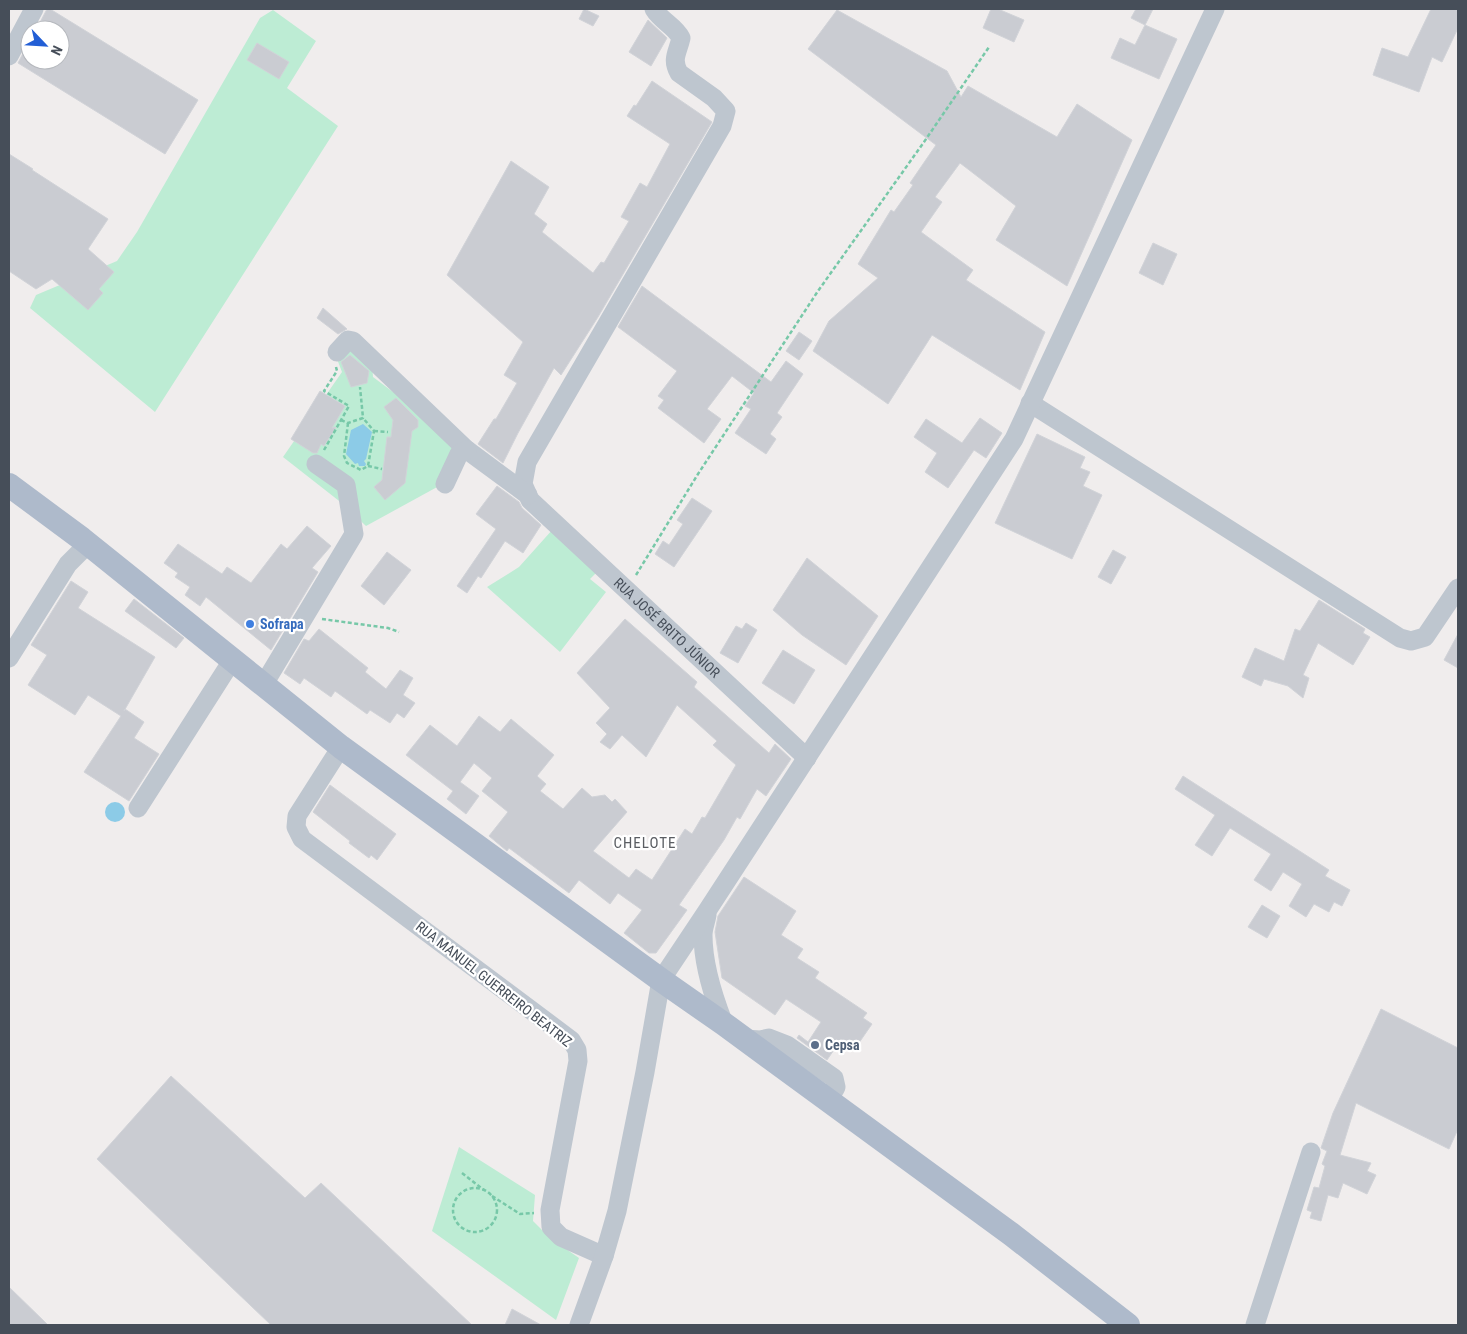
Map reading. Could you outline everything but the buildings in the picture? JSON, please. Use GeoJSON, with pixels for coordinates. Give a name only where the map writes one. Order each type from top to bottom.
{"type":"FeatureCollection","features":[{"type":"Feature","properties":{"kind":"main road"},"geometry":{"type":"LineString","coordinates":[[9,485],[88,544],[341,747],[745,1039],[831,1087],[862,1126],[1011,1234],[1128,1325]]}},
{"type":"Feature","properties":{"kind":"street"},"geometry":{"type":"LineString","coordinates":[[9,56],[34,9]]}},
{"type":"Feature","properties":{"kind":"street"},"geometry":{"type":"LineString","coordinates":[[528,495],[523,484],[527,462],[725,119],[726,111],[721,104],[678,73],[674,66],[681,38],[678,31],[654,9]]}},
{"type":"Feature","properties":{"kind":"street"},"geometry":{"type":"LineString","coordinates":[[579,1325],[604,1256],[616,1211],[645,1072],[661,980],[1014,439],[1215,9]]}},
{"type":"Feature","properties":{"kind":"street","name":"RUA JOSÉ BRITO JÚNIOR"},"geometry":{"type":"LineString","coordinates":[[338,352],[348,340],[353,341],[467,450],[528,495],[530,500],[807,758]]}},
{"type":"Feature","properties":{"kind":"street"},"geometry":{"type":"LineString","coordinates":[[1030,403],[1400,638],[1412,641],[1425,637],[1458,588]]}},
{"type":"Feature","properties":{"kind":"street"},"geometry":{"type":"LineString","coordinates":[[445,484],[459,454],[467,450]]}},
{"type":"Feature","properties":{"kind":"street"},"geometry":{"type":"LineString","coordinates":[[264,684],[354,534],[346,485],[316,464]]}},
{"type":"Feature","properties":{"kind":"street"},"geometry":{"type":"LineString","coordinates":[[9,658],[68,564],[88,544]]}},
{"type":"Feature","properties":{"kind":"street"},"geometry":{"type":"LineString","coordinates":[[138,808],[233,660]]}},
{"type":"Feature","properties":{"kind":"street","name":"RUA MANUEL GUERREIRO BEATRIZ"},"geometry":{"type":"LineString","coordinates":[[341,747],[297,816],[296,827],[302,838],[571,1040],[577,1050],[578,1061],[550,1210],[551,1227],[561,1237],[604,1256]]}},
{"type":"Feature","properties":{"kind":"street"},"geometry":{"type":"LineString","coordinates":[[707,912],[703,935],[706,960],[712,996],[724,1024]]}},
{"type":"Feature","properties":{"kind":"street"},"geometry":{"type":"LineString","coordinates":[[745,1039],[760,1040],[769,1038],[786,1045],[831,1087]]}},
{"type":"Feature","properties":{"kind":"street"},"geometry":{"type":"LineString","coordinates":[[1255,1325],[1311,1152]]}},
{"type":"Feature","properties":{"kind":"path"},"geometry":{"type":"LineString","coordinates":[[630,593],[638,570],[772,360],[818,291],[989,47]]}},
{"type":"Feature","properties":{"kind":"path"},"geometry":{"type":"LineString","coordinates":[[316,464],[349,406],[324,391],[337,371],[333,357],[338,352]]}},
{"type":"Feature","properties":{"kind":"path"},"geometry":{"type":"LineString","coordinates":[[360,387],[363,418],[374,431],[388,432]]}},
{"type":"Feature","properties":{"kind":"path"},"geometry":{"type":"LineString","coordinates":[[341,420],[348,423],[363,418]]}},
{"type":"Feature","properties":{"kind":"path"},"geometry":{"type":"LineString","coordinates":[[348,423],[344,456],[347,463],[361,470],[368,466],[382,468]]}},
{"type":"Feature","properties":{"kind":"path"},"geometry":{"type":"LineString","coordinates":[[368,466],[374,431]]}},
{"type":"Feature","properties":{"kind":"path"},"geometry":{"type":"LineString","coordinates":[[305,616],[388,628],[399,632]]}},
{"type":"Feature","properties":{"kind":"path"},"geometry":{"type":"LineString","coordinates":[[462,1173],[489,1194],[520,1214],[550,1210]]}},
{"type":"Feature","properties":{"kind":"path"},"geometry":{"type":"LineString","coordinates":[[476,1189],[489,1194],[494,1199],[497,1212],[492,1225],[486,1229],[473,1232],[460,1226],[456,1220],[454,1206],[462,1193],[476,1189]]}},
{"type":"Feature","properties":{"kind":"green space"},"geometry":{"type":"Polygon","coordinates":[[[273,10],[316,41],[287,88],[338,126],[155,412],[30,308],[36,295],[117,261],[137,232],[260,18],[273,10]]]}},
{"type":"Feature","properties":{"kind":"green space"},"geometry":{"type":"Polygon","coordinates":[[[350,343],[372,362],[373,377],[393,392],[403,389],[455,446],[439,486],[366,526],[343,504],[283,457],[342,372],[337,359],[350,343]]]}},
{"type":"Feature","properties":{"kind":"green space"},"geometry":{"type":"Polygon","coordinates":[[[553,529],[598,571],[590,579],[606,592],[560,652],[487,587],[519,567],[553,529]]]}},
{"type":"Feature","properties":{"kind":"green space"},"geometry":{"type":"Polygon","coordinates":[[[459,1147],[535,1195],[533,1221],[550,1238],[579,1258],[556,1320],[432,1231],[459,1147]]]}},
{"type":"Feature","properties":{"kind":"water"},"geometry":{"type":"Polygon","coordinates":[[[363,424],[372,432],[364,461],[366,464],[365,466],[359,466],[358,463],[355,464],[346,454],[351,430],[363,424]]]}},
{"type":"Feature","properties":{"kind":"water"},"geometry":{"type":"Polygon","coordinates":[[[111,802],[119,802],[125,808],[125,816],[119,822],[111,822],[105,816],[105,808],[111,802]]]}},
{"type":"Feature","properties":{"kind":"place","name":"Sofrapa"},"geometry":{"type":"Point","coordinates":[250,624]}},
{"type":"Feature","properties":{"kind":"place","name":"Cepsa"},"geometry":{"type":"Point","coordinates":[815,1045]}},
{"type":"Feature","properties":{"kind":"district","name":"CHELOTE"},"geometry":{"type":"Point","coordinates":[645,843]}}]}
